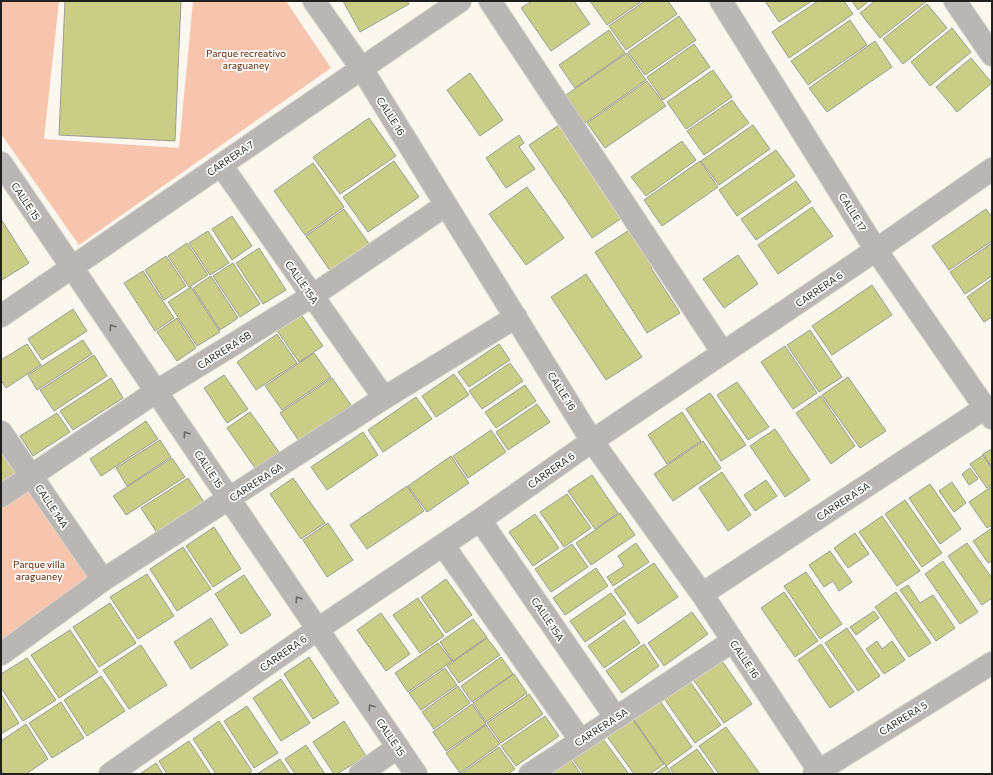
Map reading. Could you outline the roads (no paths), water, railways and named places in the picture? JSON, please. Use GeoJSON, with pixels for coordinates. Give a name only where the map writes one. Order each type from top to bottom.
{"type":"FeatureCollection","features":[{"type":"Feature","properties":{"kind":"street","name":"CALLE 16"},"geometry":{"type":"LineString","coordinates":[[314,1],[362,69],[592,441],[702,594],[818,773]]}},
{"type":"Feature","properties":{"kind":"street","name":"CARRERA 7"},"geometry":{"type":"LineString","coordinates":[[1,316],[71,266],[460,1]]}},
{"type":"Feature","properties":{"kind":"street"},"geometry":{"type":"LineString","coordinates":[[490,1],[723,353]]}},
{"type":"Feature","properties":{"kind":"street","name":"CALLE 17"},"geometry":{"type":"LineString","coordinates":[[721,1],[876,250],[988,413]]}},
{"type":"Feature","properties":{"kind":"street"},"geometry":{"type":"LineString","coordinates":[[955,1],[992,55]]}},
{"type":"Feature","properties":{"kind":"street","name":"CALLE 15"},"geometry":{"type":"LineString","coordinates":[[1,163],[416,774]]}},
{"type":"Feature","properties":{"kind":"street","name":"CALLE 15A"},"geometry":{"type":"LineString","coordinates":[[221,165],[384,398]]}},
{"type":"Feature","properties":{"kind":"street","name":"CARRERA 6"},"geometry":{"type":"LineString","coordinates":[[110,774],[318,629],[480,520],[592,441],[876,250],[992,168]]}},
{"type":"Feature","properties":{"kind":"street","name":"CARRERA 6B"},"geometry":{"type":"LineString","coordinates":[[1,496],[157,392],[312,296],[446,205]]}},
{"type":"Feature","properties":{"kind":"street","name":"CARRERA 6A"},"geometry":{"type":"LineString","coordinates":[[1,654],[103,580],[384,398],[516,317]]}},
{"type":"Feature","properties":{"kind":"street","name":"CARRERA 5A"},"geometry":{"type":"LineString","coordinates":[[702,594],[988,413]]}},
{"type":"Feature","properties":{"kind":"street","name":"CALLE 14A"},"geometry":{"type":"LineString","coordinates":[[1,432],[103,580]]}},
{"type":"Feature","properties":{"kind":"street","name":"CALLE 15A"},"geometry":{"type":"LineString","coordinates":[[480,520],[616,718]]}},
{"type":"Feature","properties":{"kind":"street"},"geometry":{"type":"LineString","coordinates":[[443,545],[581,741]]}},
{"type":"Feature","properties":{"kind":"street","name":"CARRERA 5A"},"geometry":{"type":"LineString","coordinates":[[530,774],[733,641]]}},
{"type":"Feature","properties":{"kind":"street","name":"CARRERA 5"},"geometry":{"type":"LineString","coordinates":[[818,773],[992,663]]}},
{"type":"Feature","properties":{"kind":"street"},"geometry":{"type":"LineString","coordinates":[[360,774],[398,747]]}},
{"type":"Feature","properties":{"kind":"park label","name":"Parque recreativo araguaney"},"geometry":{"type":"Point","coordinates":[246,58]}},
{"type":"Feature","properties":{"kind":"park label","name":"Parque villa araguaney"},"geometry":{"type":"Point","coordinates":[39,570]}}]}
